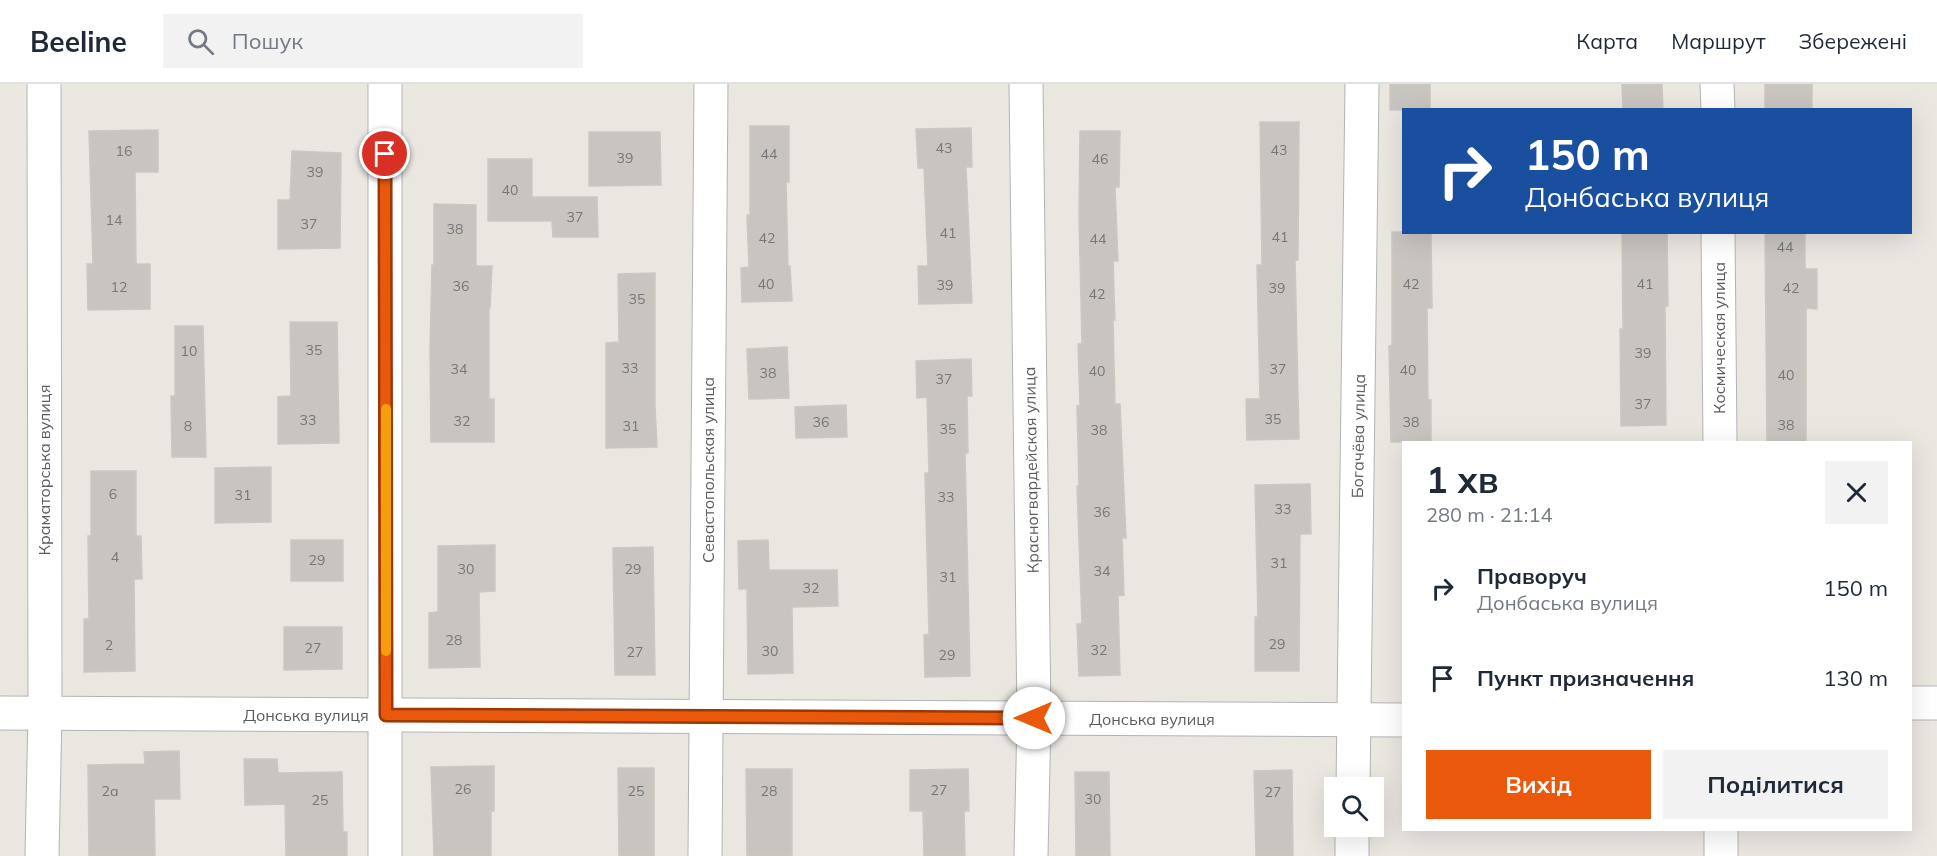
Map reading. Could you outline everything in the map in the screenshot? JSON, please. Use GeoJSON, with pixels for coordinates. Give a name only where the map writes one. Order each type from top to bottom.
{"type":"FeatureCollection","features":[{"type":"Feature","properties":{"kind":"street","name":"Краматорська вулиця"},"geometry":{"type":"LineString","coordinates":[[42,856],[45,713],[44,84]]}},
{"type":"Feature","properties":{"kind":"street"},"geometry":{"type":"LineString","coordinates":[[385,84],[385,856]]}},
{"type":"Feature","properties":{"kind":"street","name":"Севастопольская улица"},"geometry":{"type":"LineString","coordinates":[[705,856],[711,84]]}},
{"type":"Feature","properties":{"kind":"street","name":"Красногвардейская улица"},"geometry":{"type":"LineString","coordinates":[[1026,84],[1034,718],[1031,856]]}},
{"type":"Feature","properties":{"kind":"street","name":"Богачёва улица"},"geometry":{"type":"LineString","coordinates":[[1353,777],[1362,84]]}},
{"type":"Feature","properties":{"kind":"street"},"geometry":{"type":"LineString","coordinates":[[1718,84],[1718,108]]}},
{"type":"Feature","properties":{"kind":"street","name":"Космическая улица"},"geometry":{"type":"LineString","coordinates":[[1718,234],[1720,441]]}},
{"type":"Feature","properties":{"kind":"street"},"geometry":{"type":"LineString","coordinates":[[1912,703],[1937,703]]}},
{"type":"Feature","properties":{"kind":"street","name":"Донська вулиця"},"geometry":{"type":"LineString","coordinates":[[0,713],[1402,720]]}},
{"type":"Feature","properties":{"kind":"street"},"geometry":{"type":"LineString","coordinates":[[1721,831],[1721,856]]}},
{"type":"Feature","properties":{"kind":"street"},"geometry":{"type":"LineString","coordinates":[[1352,856],[1353,837]]}},
{"type":"Feature","properties":{"kind":"building"},"geometry":{"type":"Polygon","coordinates":[[[1390,84],[1430,84],[1430,108],[1390,110],[1390,84]]]}},
{"type":"Feature","properties":{"kind":"building"},"geometry":{"type":"Polygon","coordinates":[[[1622,84],[1662,84],[1663,108],[1623,108],[1622,84]]]}},
{"type":"Feature","properties":{"kind":"building"},"geometry":{"type":"Polygon","coordinates":[[[1765,84],[1812,84],[1812,108],[1765,108],[1765,84]]]}},
{"type":"Feature","properties":{"kind":"building"},"geometry":{"type":"Polygon","coordinates":[[[1260,122],[1299,122],[1298,260],[1295,260],[1299,439],[1247,440],[1246,399],[1260,399],[1257,265],[1262,265],[1260,122]]]}},
{"type":"Feature","properties":{"kind":"building"},"geometry":{"type":"Polygon","coordinates":[[[750,126],[789,126],[789,182],[786,182],[788,266],[790,266],[792,301],[742,302],[741,268],[749,267],[747,215],[750,215],[750,126]]]}},
{"type":"Feature","properties":{"kind":"building"},"geometry":{"type":"Polygon","coordinates":[[[971,128],[972,167],[966,167],[972,303],[919,304],[918,266],[928,266],[924,168],[918,168],[916,129],[971,128]]]}},
{"type":"Feature","properties":{"kind":"building"},"geometry":{"type":"Polygon","coordinates":[[[158,130],[158,172],[135,172],[136,264],[150,264],[150,309],[88,310],[87,264],[93,264],[89,131],[158,130]]]}},
{"type":"Feature","properties":{"kind":"building"},"geometry":{"type":"Polygon","coordinates":[[[1080,131],[1120,131],[1119,187],[1115,187],[1118,261],[1113,261],[1115,320],[1113,320],[1115,404],[1120,404],[1126,538],[1122,538],[1124,595],[1118,596],[1120,675],[1079,676],[1077,624],[1082,624],[1077,486],[1079,486],[1077,406],[1080,405],[1078,344],[1082,344],[1079,217],[1080,131]]]}},
{"type":"Feature","properties":{"kind":"building"},"geometry":{"type":"Polygon","coordinates":[[[589,132],[660,132],[661,185],[589,186],[589,132]]]}},
{"type":"Feature","properties":{"kind":"building"},"geometry":{"type":"Polygon","coordinates":[[[292,151],[341,153],[340,248],[278,249],[278,200],[290,200],[292,151]]]}},
{"type":"Feature","properties":{"kind":"building"},"geometry":{"type":"Polygon","coordinates":[[[488,159],[532,159],[532,197],[597,197],[598,237],[553,237],[552,221],[488,221],[488,159]]]}},
{"type":"Feature","properties":{"kind":"building"},"geometry":{"type":"Polygon","coordinates":[[[434,204],[476,205],[476,266],[492,266],[489,307],[489,399],[494,399],[494,442],[431,442],[430,351],[434,204]]]}},
{"type":"Feature","properties":{"kind":"building"},"geometry":{"type":"Polygon","coordinates":[[[1392,232],[1431,234],[1432,308],[1427,308],[1431,441],[1391,442],[1389,346],[1392,345],[1392,232]]]}},
{"type":"Feature","properties":{"kind":"building"},"geometry":{"type":"Polygon","coordinates":[[[1622,234],[1667,234],[1666,425],[1621,426],[1620,329],[1623,329],[1622,234]]]}},
{"type":"Feature","properties":{"kind":"building"},"geometry":{"type":"Polygon","coordinates":[[[1765,234],[1805,234],[1805,269],[1817,269],[1817,309],[1806,308],[1806,441],[1767,441],[1765,234]]]}},
{"type":"Feature","properties":{"kind":"building"},"geometry":{"type":"Polygon","coordinates":[[[655,273],[657,447],[606,448],[606,343],[619,342],[618,274],[655,273]]]}},
{"type":"Feature","properties":{"kind":"building"},"geometry":{"type":"Polygon","coordinates":[[[290,322],[337,322],[339,443],[278,444],[278,397],[291,396],[290,322]]]}},
{"type":"Feature","properties":{"kind":"building"},"geometry":{"type":"Polygon","coordinates":[[[175,326],[203,326],[206,457],[172,457],[171,396],[175,396],[175,326]]]}},
{"type":"Feature","properties":{"kind":"building"},"geometry":{"type":"Polygon","coordinates":[[[787,347],[789,398],[749,399],[747,349],[787,347]]]}},
{"type":"Feature","properties":{"kind":"building"},"geometry":{"type":"Polygon","coordinates":[[[971,359],[972,396],[967,396],[968,453],[965,453],[970,676],[925,677],[924,635],[929,634],[925,473],[929,473],[927,397],[917,398],[916,361],[971,359]]]}},
{"type":"Feature","properties":{"kind":"building"},"geometry":{"type":"Polygon","coordinates":[[[846,405],[847,437],[796,438],[795,407],[846,405]]]}},
{"type":"Feature","properties":{"kind":"building"},"geometry":{"type":"Polygon","coordinates":[[[271,467],[271,522],[215,523],[215,468],[271,467]]]}},
{"type":"Feature","properties":{"kind":"building"},"geometry":{"type":"Polygon","coordinates":[[[91,471],[136,471],[136,536],[141,536],[142,579],[134,579],[135,671],[84,672],[84,619],[89,619],[88,536],[91,536],[91,471]]]}},
{"type":"Feature","properties":{"kind":"building"},"geometry":{"type":"Polygon","coordinates":[[[1310,484],[1311,534],[1300,534],[1299,671],[1255,671],[1255,617],[1258,617],[1255,485],[1310,484]]]}},
{"type":"Feature","properties":{"kind":"building"},"geometry":{"type":"Polygon","coordinates":[[[291,540],[343,540],[343,581],[291,581],[291,540]]]}},
{"type":"Feature","properties":{"kind":"building"},"geometry":{"type":"Polygon","coordinates":[[[768,540],[769,570],[837,570],[838,606],[792,607],[793,673],[748,674],[747,589],[739,589],[738,541],[768,540]]]}},
{"type":"Feature","properties":{"kind":"building"},"geometry":{"type":"Polygon","coordinates":[[[495,545],[495,591],[479,592],[480,667],[429,668],[429,613],[438,612],[438,546],[495,545]]]}},
{"type":"Feature","properties":{"kind":"building"},"geometry":{"type":"Polygon","coordinates":[[[653,547],[655,675],[615,675],[613,548],[653,547]]]}},
{"type":"Feature","properties":{"kind":"building"},"geometry":{"type":"Polygon","coordinates":[[[284,627],[342,627],[342,669],[284,670],[284,627]]]}},
{"type":"Feature","properties":{"kind":"building"},"geometry":{"type":"Polygon","coordinates":[[[179,751],[180,799],[154,799],[155,856],[89,856],[88,765],[145,764],[144,752],[179,751]]]}},
{"type":"Feature","properties":{"kind":"building"},"geometry":{"type":"Polygon","coordinates":[[[244,759],[277,759],[278,773],[342,772],[343,832],[347,832],[347,856],[286,856],[285,804],[245,805],[244,759]]]}},
{"type":"Feature","properties":{"kind":"building"},"geometry":{"type":"Polygon","coordinates":[[[494,766],[491,856],[434,856],[431,767],[494,766]]]}},
{"type":"Feature","properties":{"kind":"building"},"geometry":{"type":"Polygon","coordinates":[[[618,768],[654,768],[654,856],[619,856],[618,768]]]}},
{"type":"Feature","properties":{"kind":"building"},"geometry":{"type":"Polygon","coordinates":[[[746,769],[792,769],[792,856],[747,856],[746,769]]]}},
{"type":"Feature","properties":{"kind":"building"},"geometry":{"type":"Polygon","coordinates":[[[968,769],[969,811],[964,811],[965,856],[924,856],[923,811],[910,811],[910,770],[968,769]]]}},
{"type":"Feature","properties":{"kind":"building"},"geometry":{"type":"Polygon","coordinates":[[[1292,770],[1293,856],[1256,856],[1254,771],[1292,770]]]}},
{"type":"Feature","properties":{"kind":"building"},"geometry":{"type":"Polygon","coordinates":[[[1075,772],[1109,772],[1110,856],[1076,856],[1075,772]]]}},
{"type":"Feature","properties":{"kind":"slow traffic"},"geometry":{"type":"LineString","coordinates":[[386,409],[386,651]]}},
{"type":"Feature","properties":{"kind":"route"},"geometry":{"type":"LineString","coordinates":[[385,154],[386,715],[1034,718]]}}]}
